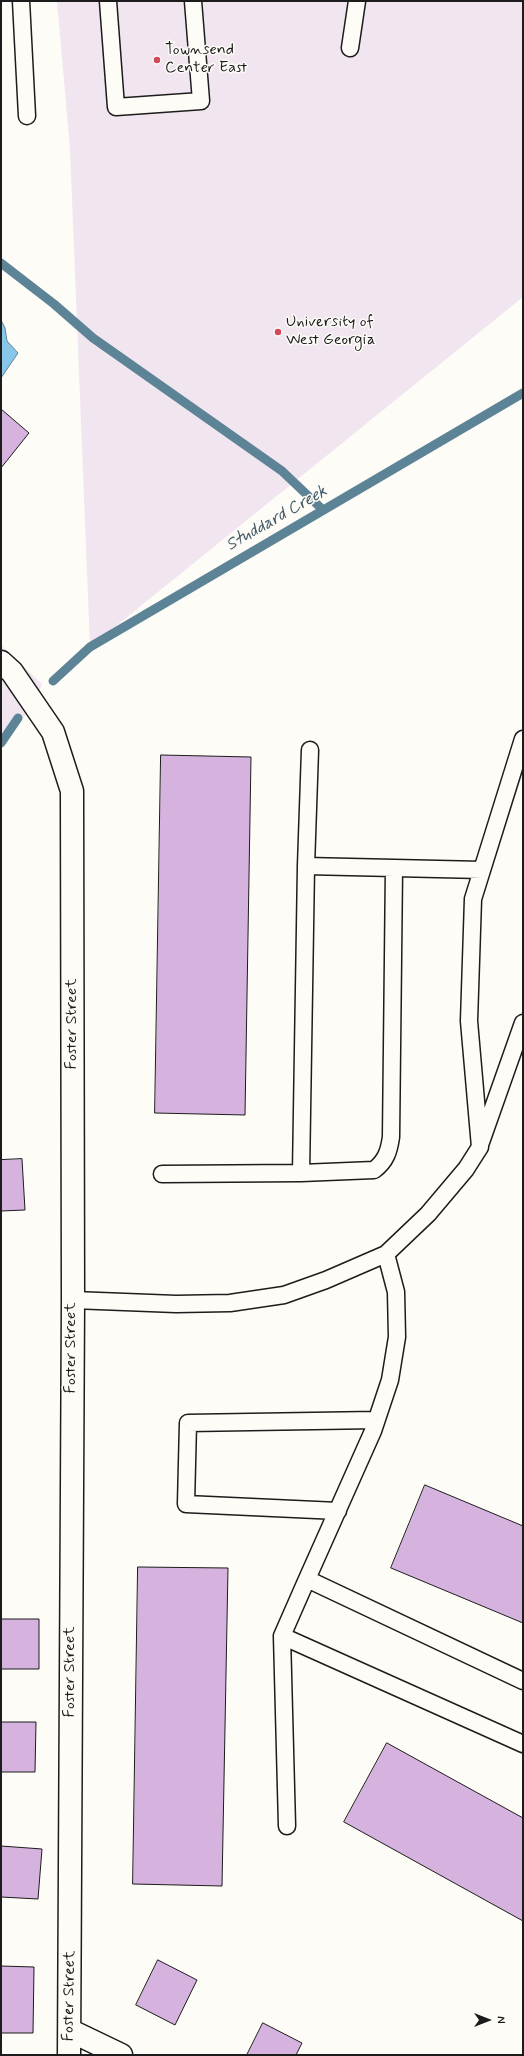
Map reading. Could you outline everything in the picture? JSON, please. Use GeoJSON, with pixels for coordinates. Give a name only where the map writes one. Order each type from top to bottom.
{"type":"FeatureCollection","features":[{"type":"Feature","properties":{"kind":"street","name":"Foster Street"},"geometry":{"type":"LineString","coordinates":[[1,662],[12,672],[54,732],[72,791],[72,1300],[69,2055]]}},
{"type":"Feature","properties":{"kind":"street"},"geometry":{"type":"LineString","coordinates":[[70,2031],[121,2055]]}},
{"type":"Feature","properties":{"kind":"lane"},"geometry":{"type":"LineString","coordinates":[[21,1],[27,116]]}},
{"type":"Feature","properties":{"kind":"lane"},"geometry":{"type":"LineString","coordinates":[[108,1],[116,107],[201,101],[193,1]]}},
{"type":"Feature","properties":{"kind":"lane"},"geometry":{"type":"LineString","coordinates":[[350,48],[357,1]]}},
{"type":"Feature","properties":{"kind":"lane"},"geometry":{"type":"LineString","coordinates":[[480,1147],[469,1021],[473,899],[523,739]]}},
{"type":"Feature","properties":{"kind":"lane"},"geometry":{"type":"LineString","coordinates":[[301,1173],[306,866],[310,750]]}},
{"type":"Feature","properties":{"kind":"lane"},"geometry":{"type":"LineString","coordinates":[[306,866],[482,870]]}},
{"type":"Feature","properties":{"kind":"lane"},"geometry":{"type":"LineString","coordinates":[[162,1174],[301,1173],[374,1170],[383,1163],[389,1149],[391,1137],[394,868]]}},
{"type":"Feature","properties":{"kind":"lane"},"geometry":{"type":"LineString","coordinates":[[72,1300],[184,1304],[230,1303],[284,1295],[326,1280],[386,1254],[428,1214],[466,1169],[480,1147],[523,1023]]}},
{"type":"Feature","properties":{"kind":"lane"},"geometry":{"type":"LineString","coordinates":[[287,1826],[282,1636],[373,1431],[390,1380],[397,1337],[396,1292],[386,1254]]}},
{"type":"Feature","properties":{"kind":"lane"},"geometry":{"type":"LineString","coordinates":[[338,1511],[186,1504],[188,1423],[376,1420]]}},
{"type":"Feature","properties":{"kind":"lane"},"geometry":{"type":"LineString","coordinates":[[307,1579],[523,1681]]}},
{"type":"Feature","properties":{"kind":"lane"},"geometry":{"type":"LineString","coordinates":[[282,1636],[523,1744]]}},
{"type":"Feature","properties":{"kind":"shaded area","name":"University of West Georgia"},"geometry":{"type":"Polygon","coordinates":[[[57,1],[523,1],[523,297],[90,647],[70,149],[57,1]]]}},
{"type":"Feature","properties":{"kind":"shaded area"},"geometry":{"type":"Polygon","coordinates":[[[1,645],[42,684],[34,704],[1,746],[1,645]]]}},
{"type":"Feature","properties":{"kind":"water"},"geometry":{"type":"Polygon","coordinates":[[[1,320],[5,328],[7,341],[18,353],[1,378],[1,320]]]}},
{"type":"Feature","properties":{"kind":"building"},"geometry":{"type":"Polygon","coordinates":[[[1,409],[29,433],[1,468],[1,409]]]}},
{"type":"Feature","properties":{"kind":"building"},"geometry":{"type":"Polygon","coordinates":[[[161,755],[251,757],[245,1115],[155,1113],[161,755]]]}},
{"type":"Feature","properties":{"kind":"building"},"geometry":{"type":"Polygon","coordinates":[[[22,1159],[25,1210],[1,1211],[1,1160],[22,1159]]]}},
{"type":"Feature","properties":{"kind":"building"},"geometry":{"type":"Polygon","coordinates":[[[425,1485],[523,1526],[523,1623],[391,1568],[425,1485]]]}},
{"type":"Feature","properties":{"kind":"building"},"geometry":{"type":"Polygon","coordinates":[[[138,1567],[228,1568],[222,1886],[133,1884],[138,1567]]]}},
{"type":"Feature","properties":{"kind":"building"},"geometry":{"type":"Polygon","coordinates":[[[1,1619],[39,1619],[39,1669],[1,1669],[1,1619]]]}},
{"type":"Feature","properties":{"kind":"building"},"geometry":{"type":"Polygon","coordinates":[[[1,1722],[36,1722],[35,1772],[1,1772],[1,1722]]]}},
{"type":"Feature","properties":{"kind":"building"},"geometry":{"type":"Polygon","coordinates":[[[387,1743],[523,1818],[523,1921],[344,1822],[387,1743]]]}},
{"type":"Feature","properties":{"kind":"building"},"geometry":{"type":"Polygon","coordinates":[[[1,1846],[42,1849],[38,1899],[1,1897],[1,1846]]]}},
{"type":"Feature","properties":{"kind":"building"},"geometry":{"type":"Polygon","coordinates":[[[158,1960],[197,1980],[175,2025],[136,2005],[158,1960]]]}},
{"type":"Feature","properties":{"kind":"building"},"geometry":{"type":"Polygon","coordinates":[[[1,1966],[34,1967],[33,2033],[1,2033],[1,1966]]]}},
{"type":"Feature","properties":{"kind":"building"},"geometry":{"type":"Polygon","coordinates":[[[263,2023],[302,2043],[296,2055],[247,2055],[263,2023]]]}},
{"type":"Feature","properties":{"kind":"waterway"},"geometry":{"type":"LineString","coordinates":[[1,263],[54,304],[93,338],[282,471],[323,510]]}},
{"type":"Feature","properties":{"kind":"waterway","name":"Studdard Creek"},"geometry":{"type":"LineString","coordinates":[[53,681],[90,647],[523,393]]}},
{"type":"Feature","properties":{"kind":"waterway","name":"Studdard Creek"},"geometry":{"type":"LineString","coordinates":[[1,743],[18,718]]}},
{"type":"Feature","properties":{"kind":"place","name":"Townsend Center East"},"geometry":{"type":"Point","coordinates":[157,60]}},
{"type":"Feature","properties":{"kind":"place","name":"University of West Georgia"},"geometry":{"type":"Point","coordinates":[278,332]}}]}
